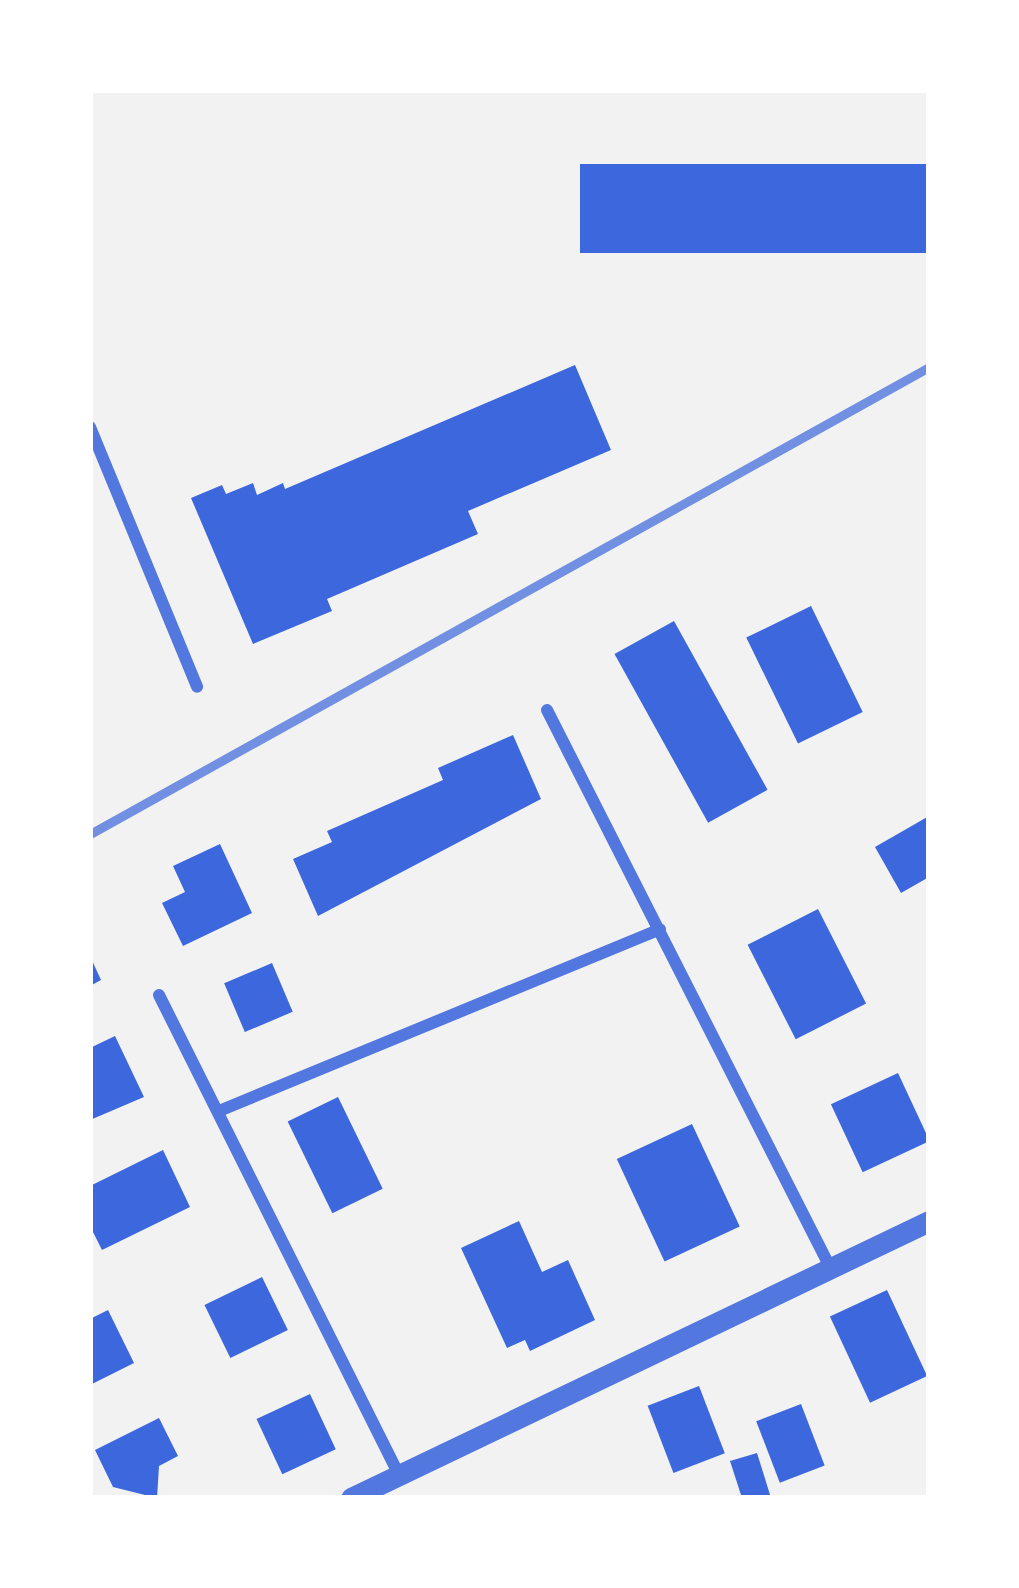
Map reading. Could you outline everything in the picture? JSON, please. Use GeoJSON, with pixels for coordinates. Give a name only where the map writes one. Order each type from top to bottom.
{"type":"FeatureCollection","features":[{"type":"Feature","properties":{"kind":"street"},"geometry":{"type":"LineString","coordinates":[[90,427],[197,687]]}},
{"type":"Feature","properties":{"kind":"street"},"geometry":{"type":"LineString","coordinates":[[547,710],[833,1272]]}},
{"type":"Feature","properties":{"kind":"street"},"geometry":{"type":"LineString","coordinates":[[219,1111],[661,928]]}},
{"type":"Feature","properties":{"kind":"street"},"geometry":{"type":"LineString","coordinates":[[159,994],[399,1475]]}},
{"type":"Feature","properties":{"kind":"street"},"geometry":{"type":"LineString","coordinates":[[351,1498],[833,1272],[929,1221]]}},
{"type":"Feature","properties":{"kind":"building"},"geometry":{"type":"Polygon","coordinates":[[[580,164],[929,164],[929,253],[580,253],[580,164]]]}},
{"type":"Feature","properties":{"kind":"building"},"geometry":{"type":"Polygon","coordinates":[[[575,365],[611,450],[468,511],[478,534],[327,599],[332,611],[253,644],[191,498],[222,485],[226,494],[253,483],[257,495],[283,483],[285,489],[575,365]]]}},
{"type":"Feature","properties":{"kind":"building"},"geometry":{"type":"Polygon","coordinates":[[[811,606],[863,712],[798,744],[746,638],[811,606]]]}},
{"type":"Feature","properties":{"kind":"building"},"geometry":{"type":"Polygon","coordinates":[[[674,621],[768,790],[708,823],[615,654],[674,621]]]}},
{"type":"Feature","properties":{"kind":"building"},"geometry":{"type":"Polygon","coordinates":[[[513,735],[541,799],[318,916],[293,859],[332,842],[327,831],[443,780],[438,768],[513,735]]]}},
{"type":"Feature","properties":{"kind":"building"},"geometry":{"type":"Polygon","coordinates":[[[929,816],[929,877],[901,893],[875,847],[929,816]]]}},
{"type":"Feature","properties":{"kind":"building"},"geometry":{"type":"Polygon","coordinates":[[[220,844],[252,913],[183,946],[162,903],[185,892],[173,866],[220,844]]]}},
{"type":"Feature","properties":{"kind":"building"},"geometry":{"type":"Polygon","coordinates":[[[818,909],[866,1003],[796,1039],[748,945],[818,909]]]}},
{"type":"Feature","properties":{"kind":"building"},"geometry":{"type":"Polygon","coordinates":[[[90,956],[101,980],[90,986],[90,956]]]}},
{"type":"Feature","properties":{"kind":"building"},"geometry":{"type":"Polygon","coordinates":[[[272,963],[293,1012],[245,1032],[224,983],[272,963]]]}},
{"type":"Feature","properties":{"kind":"building"},"geometry":{"type":"Polygon","coordinates":[[[115,1036],[144,1097],[90,1120],[90,1048],[115,1036]]]}},
{"type":"Feature","properties":{"kind":"building"},"geometry":{"type":"Polygon","coordinates":[[[898,1073],[929,1141],[863,1172],[831,1104],[898,1073]]]}},
{"type":"Feature","properties":{"kind":"building"},"geometry":{"type":"Polygon","coordinates":[[[338,1097],[383,1189],[332,1213],[288,1122],[338,1097]]]}},
{"type":"Feature","properties":{"kind":"building"},"geometry":{"type":"Polygon","coordinates":[[[692,1124],[740,1226],[665,1261],[617,1159],[692,1124]]]}},
{"type":"Feature","properties":{"kind":"building"},"geometry":{"type":"Polygon","coordinates":[[[163,1150],[190,1207],[102,1250],[90,1226],[90,1186],[163,1150]]]}},
{"type":"Feature","properties":{"kind":"building"},"geometry":{"type":"Polygon","coordinates":[[[519,1221],[542,1272],[568,1260],[595,1320],[530,1351],[525,1340],[507,1348],[461,1248],[519,1221]]]}},
{"type":"Feature","properties":{"kind":"building"},"geometry":{"type":"Polygon","coordinates":[[[262,1277],[288,1330],[230,1358],[204,1305],[262,1277]]]}},
{"type":"Feature","properties":{"kind":"building"},"geometry":{"type":"Polygon","coordinates":[[[887,1290],[927,1376],[870,1403],[830,1317],[887,1290]]]}},
{"type":"Feature","properties":{"kind":"building"},"geometry":{"type":"Polygon","coordinates":[[[108,1310],[134,1363],[90,1385],[90,1319],[108,1310]]]}},
{"type":"Feature","properties":{"kind":"building"},"geometry":{"type":"Polygon","coordinates":[[[699,1386],[725,1453],[673,1473],[648,1406],[699,1386]]]}},
{"type":"Feature","properties":{"kind":"building"},"geometry":{"type":"Polygon","coordinates":[[[310,1394],[336,1449],[282,1474],[257,1419],[310,1394]]]}},
{"type":"Feature","properties":{"kind":"building"},"geometry":{"type":"Polygon","coordinates":[[[801,1404],[825,1466],[780,1483],[756,1421],[801,1404]]]}},
{"type":"Feature","properties":{"kind":"building"},"geometry":{"type":"Polygon","coordinates":[[[159,1418],[178,1456],[159,1466],[157,1498],[113,1487],[95,1450],[159,1418]]]}},
{"type":"Feature","properties":{"kind":"building"},"geometry":{"type":"Polygon","coordinates":[[[757,1453],[771,1498],[742,1498],[730,1461],[757,1453]]]}},
{"type":"Feature","properties":{"kind":"railway"},"geometry":{"type":"LineString","coordinates":[[90,834],[929,367]]}}]}
